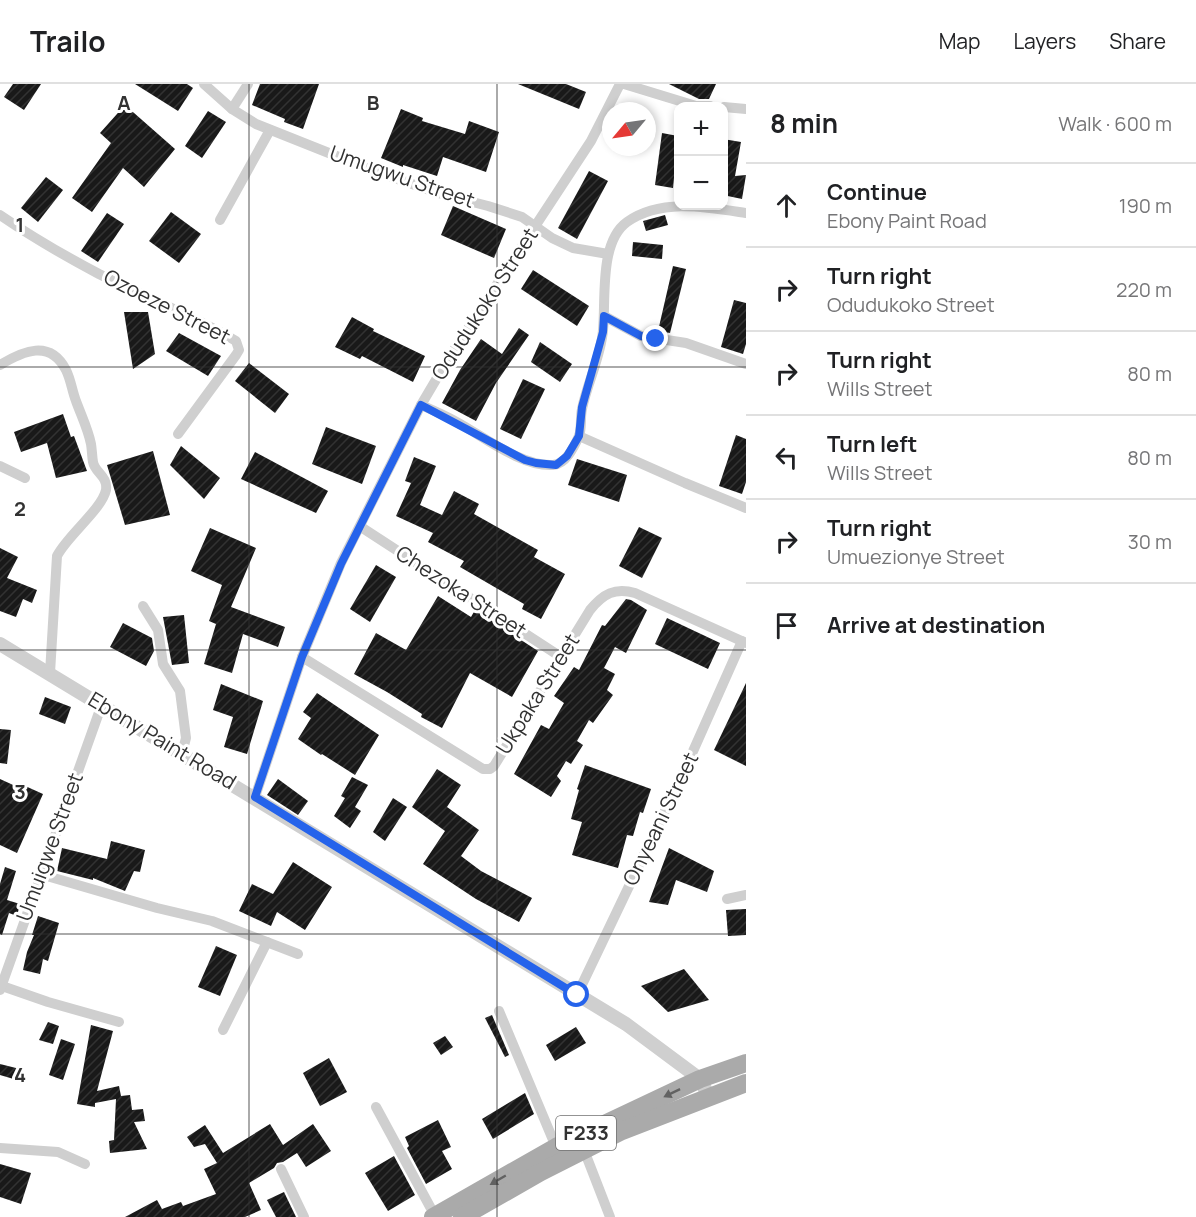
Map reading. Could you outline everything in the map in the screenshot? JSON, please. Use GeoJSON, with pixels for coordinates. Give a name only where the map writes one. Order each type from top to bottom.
{"type":"FeatureCollection","features":[{"type":"Feature","properties":{"kind":"main road","name":"F233"},"geometry":{"type":"LineString","coordinates":[[434,1216],[556,1148],[700,1079],[746,1063]]}},
{"type":"Feature","properties":{"kind":"main road","name":"F233"},"geometry":{"type":"LineString","coordinates":[[462,1217],[622,1131],[746,1083]]}},
{"type":"Feature","properties":{"kind":"street","name":"Umugwu Street"},"geometry":{"type":"LineString","coordinates":[[204,84],[232,109],[270,130],[438,193],[522,217],[552,238],[573,248],[608,254]]}},
{"type":"Feature","properties":{"kind":"street"},"geometry":{"type":"LineString","coordinates":[[232,109],[248,84]]}},
{"type":"Feature","properties":{"kind":"street","name":"Odudukoko Street"},"geometry":{"type":"LineString","coordinates":[[255,797],[302,657],[341,564],[421,405],[450,356],[591,141],[620,84]]}},
{"type":"Feature","properties":{"kind":"street"},"geometry":{"type":"LineString","coordinates":[[624,84],[683,102]]}},
{"type":"Feature","properties":{"kind":"street"},"geometry":{"type":"LineString","coordinates":[[728,107],[746,109]]}},
{"type":"Feature","properties":{"kind":"street"},"geometry":{"type":"LineString","coordinates":[[220,220],[270,130]]}},
{"type":"Feature","properties":{"kind":"street"},"geometry":{"type":"LineString","coordinates":[[421,405],[515,455],[536,463],[556,465],[562,462],[579,436],[582,407],[603,332],[608,254],[613,238],[632,219],[660,208],[683,206],[746,213]]}},
{"type":"Feature","properties":{"kind":"street","name":"Ozoeze Street"},"geometry":{"type":"LineString","coordinates":[[0,215],[50,247],[100,274],[167,304],[236,341],[239,350],[237,355],[178,434]]}},
{"type":"Feature","properties":{"kind":"street"},"geometry":{"type":"LineString","coordinates":[[604,316],[641,336],[686,343],[746,364]]}},
{"type":"Feature","properties":{"kind":"street"},"geometry":{"type":"LineString","coordinates":[[0,365],[29,350],[50,353],[56,358],[69,377],[88,434],[93,462],[105,481],[106,488],[102,500],[57,556],[50,673]]}},
{"type":"Feature","properties":{"kind":"street"},"geometry":{"type":"LineString","coordinates":[[579,436],[746,508]]}},
{"type":"Feature","properties":{"kind":"street"},"geometry":{"type":"LineString","coordinates":[[0,466],[25,478]]}},
{"type":"Feature","properties":{"kind":"street","name":"Chezoka Street"},"geometry":{"type":"LineString","coordinates":[[361,527],[561,657]]}},
{"type":"Feature","properties":{"kind":"street","name":"Ukpaka Street"},"geometry":{"type":"LineString","coordinates":[[302,657],[488,770],[494,766],[561,657],[599,599],[604,595],[621,590],[635,593],[744,642]]}},
{"type":"Feature","properties":{"kind":"street"},"geometry":{"type":"LineString","coordinates":[[143,606],[158,630],[163,664],[180,691],[186,738],[182,753]]}},
{"type":"Feature","properties":{"kind":"street","name":"Onyeani Street"},"geometry":{"type":"LineString","coordinates":[[577,995],[744,642]]}},
{"type":"Feature","properties":{"kind":"street","name":"Ebony Paint Road"},"geometry":{"type":"LineString","coordinates":[[0,644],[626,1024],[700,1079],[709,1097]]}},
{"type":"Feature","properties":{"kind":"street","name":"Umuigwe Street"},"geometry":{"type":"LineString","coordinates":[[1,988],[102,704]]}},
{"type":"Feature","properties":{"kind":"street"},"geometry":{"type":"LineString","coordinates":[[40,874],[212,921],[298,954]]}},
{"type":"Feature","properties":{"kind":"street"},"geometry":{"type":"LineString","coordinates":[[727,899],[746,895]]}},
{"type":"Feature","properties":{"kind":"street"},"geometry":{"type":"LineString","coordinates":[[223,1030],[267,942]]}},
{"type":"Feature","properties":{"kind":"street"},"geometry":{"type":"LineString","coordinates":[[1,988],[119,1022]]}},
{"type":"Feature","properties":{"kind":"street"},"geometry":{"type":"LineString","coordinates":[[499,1011],[556,1148]]}},
{"type":"Feature","properties":{"kind":"street"},"geometry":{"type":"LineString","coordinates":[[376,1107],[434,1216]]}},
{"type":"Feature","properties":{"kind":"street"},"geometry":{"type":"LineString","coordinates":[[0,1148],[58,1152],[85,1164]]}},
{"type":"Feature","properties":{"kind":"street"},"geometry":{"type":"LineString","coordinates":[[584,1150],[610,1217]]}},
{"type":"Feature","properties":{"kind":"street"},"geometry":{"type":"LineString","coordinates":[[281,1169],[304,1217]]}},
{"type":"Feature","properties":{"kind":"building"},"geometry":{"type":"Polygon","coordinates":[[[13,84],[41,84],[24,110],[4,97],[13,84]]]}},
{"type":"Feature","properties":{"kind":"building"},"geometry":{"type":"Polygon","coordinates":[[[135,84],[187,84],[193,88],[178,111],[135,84]]]}},
{"type":"Feature","properties":{"kind":"building"},"geometry":{"type":"Polygon","coordinates":[[[260,84],[319,84],[303,129],[252,105],[260,84]]]}},
{"type":"Feature","properties":{"kind":"building"},"geometry":{"type":"Polygon","coordinates":[[[518,84],[566,84],[586,92],[579,109],[518,84]]]}},
{"type":"Feature","properties":{"kind":"building"},"geometry":{"type":"Polygon","coordinates":[[[669,84],[716,84],[709,99],[699,99],[669,84]]]}},
{"type":"Feature","properties":{"kind":"building"},"geometry":{"type":"Polygon","coordinates":[[[125,105],[175,149],[144,187],[123,168],[92,212],[72,198],[111,143],[100,133],[125,105]]]}},
{"type":"Feature","properties":{"kind":"building"},"geometry":{"type":"Polygon","coordinates":[[[401,109],[423,118],[422,121],[465,134],[469,121],[499,132],[486,172],[443,157],[437,176],[403,165],[403,167],[381,158],[401,109]]]}},
{"type":"Feature","properties":{"kind":"building"},"geometry":{"type":"Polygon","coordinates":[[[208,111],[226,122],[202,158],[185,146],[208,111]]]}},
{"type":"Feature","properties":{"kind":"building"},"geometry":{"type":"Polygon","coordinates":[[[662,133],[674,135],[673,188],[655,185],[662,133]]]}},
{"type":"Feature","properties":{"kind":"building"},"geometry":{"type":"Polygon","coordinates":[[[728,140],[741,142],[735,176],[746,175],[742,199],[728,196],[728,140]]]}},
{"type":"Feature","properties":{"kind":"building"},"geometry":{"type":"Polygon","coordinates":[[[589,171],[608,181],[577,239],[558,228],[589,171]]]}},
{"type":"Feature","properties":{"kind":"building"},"geometry":{"type":"Polygon","coordinates":[[[46,177],[63,190],[38,222],[21,208],[46,177]]]}},
{"type":"Feature","properties":{"kind":"building"},"geometry":{"type":"Polygon","coordinates":[[[453,206],[506,229],[494,258],[441,235],[453,206]]]}},
{"type":"Feature","properties":{"kind":"building"},"geometry":{"type":"Polygon","coordinates":[[[171,212],[201,234],[179,263],[149,241],[171,212]]]}},
{"type":"Feature","properties":{"kind":"building"},"geometry":{"type":"Polygon","coordinates":[[[107,213],[124,224],[98,262],[81,251],[107,213]]]}},
{"type":"Feature","properties":{"kind":"building"},"geometry":{"type":"Polygon","coordinates":[[[665,215],[668,225],[646,231],[643,221],[665,215]]]}},
{"type":"Feature","properties":{"kind":"building"},"geometry":{"type":"Polygon","coordinates":[[[633,242],[663,245],[662,259],[632,256],[633,242]]]}},
{"type":"Feature","properties":{"kind":"building"},"geometry":{"type":"Polygon","coordinates":[[[673,266],[686,269],[670,333],[658,331],[673,266]]]}},
{"type":"Feature","properties":{"kind":"building"},"geometry":{"type":"Polygon","coordinates":[[[533,270],[589,306],[577,326],[521,289],[533,270]]]}},
{"type":"Feature","properties":{"kind":"building"},"geometry":{"type":"Polygon","coordinates":[[[734,300],[746,303],[746,344],[743,354],[721,347],[734,300]]]}},
{"type":"Feature","properties":{"kind":"building"},"geometry":{"type":"Polygon","coordinates":[[[124,312],[148,312],[155,354],[133,369],[124,312]]]}},
{"type":"Feature","properties":{"kind":"building"},"geometry":{"type":"Polygon","coordinates":[[[352,317],[374,329],[373,331],[425,356],[413,382],[362,356],[360,359],[335,347],[352,317]]]}},
{"type":"Feature","properties":{"kind":"building"},"geometry":{"type":"Polygon","coordinates":[[[519,328],[529,335],[496,383],[476,421],[442,403],[460,370],[481,339],[502,354],[519,328]]]}},
{"type":"Feature","properties":{"kind":"building"},"geometry":{"type":"Polygon","coordinates":[[[179,333],[221,356],[208,376],[166,351],[179,333]]]}},
{"type":"Feature","properties":{"kind":"building"},"geometry":{"type":"Polygon","coordinates":[[[540,342],[572,364],[560,382],[531,362],[540,342]]]}},
{"type":"Feature","properties":{"kind":"building"},"geometry":{"type":"Polygon","coordinates":[[[249,363],[289,394],[275,413],[235,381],[249,363]]]}},
{"type":"Feature","properties":{"kind":"building"},"geometry":{"type":"Polygon","coordinates":[[[523,379],[545,389],[521,439],[500,429],[523,379]]]}},
{"type":"Feature","properties":{"kind":"building"},"geometry":{"type":"Polygon","coordinates":[[[63,414],[87,471],[56,478],[47,443],[21,452],[14,432],[63,414]]]}},
{"type":"Feature","properties":{"kind":"building"},"geometry":{"type":"Polygon","coordinates":[[[326,427],[376,446],[362,484],[312,464],[326,427]]]}},
{"type":"Feature","properties":{"kind":"building"},"geometry":{"type":"Polygon","coordinates":[[[736,435],[746,439],[746,482],[742,494],[719,486],[736,435]]]}},
{"type":"Feature","properties":{"kind":"building"},"geometry":{"type":"Polygon","coordinates":[[[181,446],[220,478],[204,499],[170,465],[181,446]]]}},
{"type":"Feature","properties":{"kind":"building"},"geometry":{"type":"Polygon","coordinates":[[[153,451],[170,515],[125,525],[107,465],[153,451]]]}},
{"type":"Feature","properties":{"kind":"building"},"geometry":{"type":"Polygon","coordinates":[[[255,452],[328,491],[316,513],[241,479],[255,452]]]}},
{"type":"Feature","properties":{"kind":"building"},"geometry":{"type":"Polygon","coordinates":[[[414,457],[436,466],[420,505],[442,515],[454,491],[479,504],[474,514],[538,550],[534,557],[565,574],[541,619],[522,609],[524,604],[460,567],[464,561],[428,542],[433,533],[396,516],[411,483],[405,481],[414,457]]]}},
{"type":"Feature","properties":{"kind":"building"},"geometry":{"type":"Polygon","coordinates":[[[577,459],[627,475],[619,502],[568,485],[577,459]]]}},
{"type":"Feature","properties":{"kind":"building"},"geometry":{"type":"Polygon","coordinates":[[[639,527],[662,538],[642,578],[619,566],[639,527]]]}},
{"type":"Feature","properties":{"kind":"building"},"geometry":{"type":"Polygon","coordinates":[[[210,528],[256,548],[231,607],[285,627],[278,647],[243,634],[232,673],[204,664],[216,624],[209,621],[222,585],[191,571],[210,528]]]}},
{"type":"Feature","properties":{"kind":"building"},"geometry":{"type":"Polygon","coordinates":[[[0,548],[18,557],[7,578],[37,590],[32,603],[23,599],[16,617],[0,611],[0,548]]]}},
{"type":"Feature","properties":{"kind":"building"},"geometry":{"type":"Polygon","coordinates":[[[376,565],[396,577],[370,622],[350,609],[376,565]]]}},
{"type":"Feature","properties":{"kind":"building"},"geometry":{"type":"Polygon","coordinates":[[[438,596],[471,617],[475,610],[538,651],[512,697],[470,673],[442,728],[421,717],[422,714],[387,692],[354,674],[376,633],[406,650],[438,596]]]}},
{"type":"Feature","properties":{"kind":"building"},"geometry":{"type":"Polygon","coordinates":[[[626,599],[647,610],[626,653],[615,647],[604,668],[615,674],[607,690],[613,695],[593,723],[589,720],[577,741],[583,745],[571,764],[566,761],[557,776],[561,781],[551,797],[514,774],[541,725],[549,729],[564,703],[554,696],[574,667],[579,670],[602,625],[605,626],[626,599]]]}},
{"type":"Feature","properties":{"kind":"building"},"geometry":{"type":"Polygon","coordinates":[[[184,615],[189,663],[172,665],[163,617],[184,615]]]}},
{"type":"Feature","properties":{"kind":"building"},"geometry":{"type":"Polygon","coordinates":[[[667,618],[720,643],[708,669],[655,644],[667,618]]]}},
{"type":"Feature","properties":{"kind":"building"},"geometry":{"type":"Polygon","coordinates":[[[123,623],[152,638],[154,651],[146,666],[110,647],[123,623]]]}},
{"type":"Feature","properties":{"kind":"building"},"geometry":{"type":"Polygon","coordinates":[[[746,683],[746,766],[714,750],[746,683]]]}},
{"type":"Feature","properties":{"kind":"building"},"geometry":{"type":"Polygon","coordinates":[[[221,684],[263,701],[247,754],[224,747],[233,717],[213,710],[221,684]]]}},
{"type":"Feature","properties":{"kind":"building"},"geometry":{"type":"Polygon","coordinates":[[[317,693],[379,735],[355,775],[298,739],[311,718],[303,712],[317,693]]]}},
{"type":"Feature","properties":{"kind":"building"},"geometry":{"type":"Polygon","coordinates":[[[45,697],[71,707],[65,724],[39,714],[45,697]]]}},
{"type":"Feature","properties":{"kind":"building"},"geometry":{"type":"Polygon","coordinates":[[[0,729],[11,730],[7,764],[0,763],[0,729]]]}},
{"type":"Feature","properties":{"kind":"building"},"geometry":{"type":"Polygon","coordinates":[[[585,765],[651,789],[643,813],[640,812],[633,836],[627,835],[618,868],[572,855],[582,822],[571,819],[585,765]]]}},
{"type":"Feature","properties":{"kind":"building"},"geometry":{"type":"Polygon","coordinates":[[[437,769],[461,785],[447,807],[479,830],[461,856],[481,871],[532,898],[519,922],[476,899],[423,864],[445,831],[412,807],[437,769]]]}},
{"type":"Feature","properties":{"kind":"building"},"geometry":{"type":"Polygon","coordinates":[[[352,777],[368,785],[355,807],[361,811],[350,828],[334,816],[345,798],[341,796],[352,777]]]}},
{"type":"Feature","properties":{"kind":"building"},"geometry":{"type":"Polygon","coordinates":[[[0,779],[22,789],[23,785],[43,794],[17,853],[0,845],[0,779]]]}},
{"type":"Feature","properties":{"kind":"building"},"geometry":{"type":"Polygon","coordinates":[[[278,779],[308,801],[298,815],[267,795],[278,779]]]}},
{"type":"Feature","properties":{"kind":"building"},"geometry":{"type":"Polygon","coordinates":[[[393,798],[407,807],[385,841],[373,832],[393,798]]]}},
{"type":"Feature","properties":{"kind":"building"},"geometry":{"type":"Polygon","coordinates":[[[111,841],[145,850],[140,872],[134,871],[125,891],[93,878],[93,880],[57,871],[62,848],[107,859],[111,841]]]}},
{"type":"Feature","properties":{"kind":"building"},"geometry":{"type":"Polygon","coordinates":[[[669,848],[714,871],[707,892],[676,880],[668,905],[649,902],[669,848]]]}},
{"type":"Feature","properties":{"kind":"building"},"geometry":{"type":"Polygon","coordinates":[[[293,862],[332,887],[305,930],[277,912],[271,926],[239,911],[252,884],[273,894],[293,862]]]}},
{"type":"Feature","properties":{"kind":"building"},"geometry":{"type":"Polygon","coordinates":[[[5,867],[16,871],[7,900],[20,904],[17,916],[9,913],[2,935],[0,934],[0,884],[5,867]]]}},
{"type":"Feature","properties":{"kind":"building"},"geometry":{"type":"Polygon","coordinates":[[[746,909],[746,935],[728,936],[726,910],[746,909]]]}},
{"type":"Feature","properties":{"kind":"building"},"geometry":{"type":"Polygon","coordinates":[[[38,916],[59,923],[48,961],[43,959],[40,974],[23,970],[38,916]]]}},
{"type":"Feature","properties":{"kind":"building"},"geometry":{"type":"Polygon","coordinates":[[[216,946],[237,955],[220,996],[198,987],[216,946]]]}},
{"type":"Feature","properties":{"kind":"building"},"geometry":{"type":"Polygon","coordinates":[[[684,969],[709,1000],[668,1012],[641,986],[684,969]]]}},
{"type":"Feature","properties":{"kind":"building"},"geometry":{"type":"Polygon","coordinates":[[[492,1015],[509,1055],[505,1057],[485,1018],[492,1015]]]}},
{"type":"Feature","properties":{"kind":"building"},"geometry":{"type":"Polygon","coordinates":[[[48,1022],[59,1026],[53,1044],[39,1040],[48,1022]]]}},
{"type":"Feature","properties":{"kind":"building"},"geometry":{"type":"Polygon","coordinates":[[[91,1025],[113,1031],[97,1091],[119,1086],[121,1096],[130,1095],[132,1110],[143,1109],[145,1121],[134,1122],[147,1149],[110,1153],[109,1141],[114,1140],[116,1099],[95,1103],[95,1107],[77,1104],[91,1025]]]}},
{"type":"Feature","properties":{"kind":"building"},"geometry":{"type":"Polygon","coordinates":[[[576,1027],[586,1043],[555,1061],[546,1045],[576,1027]]]}},
{"type":"Feature","properties":{"kind":"building"},"geometry":{"type":"Polygon","coordinates":[[[445,1036],[453,1047],[441,1055],[433,1043],[445,1036]]]}},
{"type":"Feature","properties":{"kind":"building"},"geometry":{"type":"Polygon","coordinates":[[[61,1039],[75,1044],[63,1080],[49,1075],[61,1039]]]}},
{"type":"Feature","properties":{"kind":"building"},"geometry":{"type":"Polygon","coordinates":[[[329,1058],[347,1092],[320,1106],[303,1073],[329,1058]]]}},
{"type":"Feature","properties":{"kind":"building"},"geometry":{"type":"Polygon","coordinates":[[[0,1064],[20,1069],[17,1080],[0,1075],[0,1064]]]}},
{"type":"Feature","properties":{"kind":"building"},"geometry":{"type":"Polygon","coordinates":[[[525,1093],[534,1114],[493,1139],[482,1119],[525,1093]]]}},
{"type":"Feature","properties":{"kind":"building"},"geometry":{"type":"Polygon","coordinates":[[[438,1120],[451,1147],[442,1151],[452,1169],[426,1184],[407,1148],[409,1146],[405,1137],[438,1120]]]}},
{"type":"Feature","properties":{"kind":"building"},"geometry":{"type":"Polygon","coordinates":[[[270,1124],[283,1145],[313,1124],[331,1151],[306,1167],[297,1153],[277,1163],[274,1168],[249,1183],[261,1210],[245,1217],[125,1217],[157,1200],[162,1209],[181,1202],[183,1206],[216,1194],[204,1169],[217,1163],[205,1144],[194,1147],[187,1137],[205,1125],[223,1153],[270,1124]]]}},
{"type":"Feature","properties":{"kind":"building"},"geometry":{"type":"Polygon","coordinates":[[[394,1156],[415,1195],[388,1211],[365,1173],[394,1156]]]}},
{"type":"Feature","properties":{"kind":"building"},"geometry":{"type":"Polygon","coordinates":[[[0,1164],[31,1173],[21,1204],[0,1197],[0,1164]]]}},
{"type":"Feature","properties":{"kind":"building"},"geometry":{"type":"Polygon","coordinates":[[[284,1192],[296,1217],[276,1217],[267,1200],[284,1192]]]}},
{"type":"Feature","properties":{"kind":"route"},"geometry":{"type":"LineString","coordinates":[[577,995],[255,797],[302,657],[341,564],[421,405],[525,460],[556,465],[567,456],[579,436],[582,407],[603,332],[604,316],[641,336],[656,339]]}}]}
